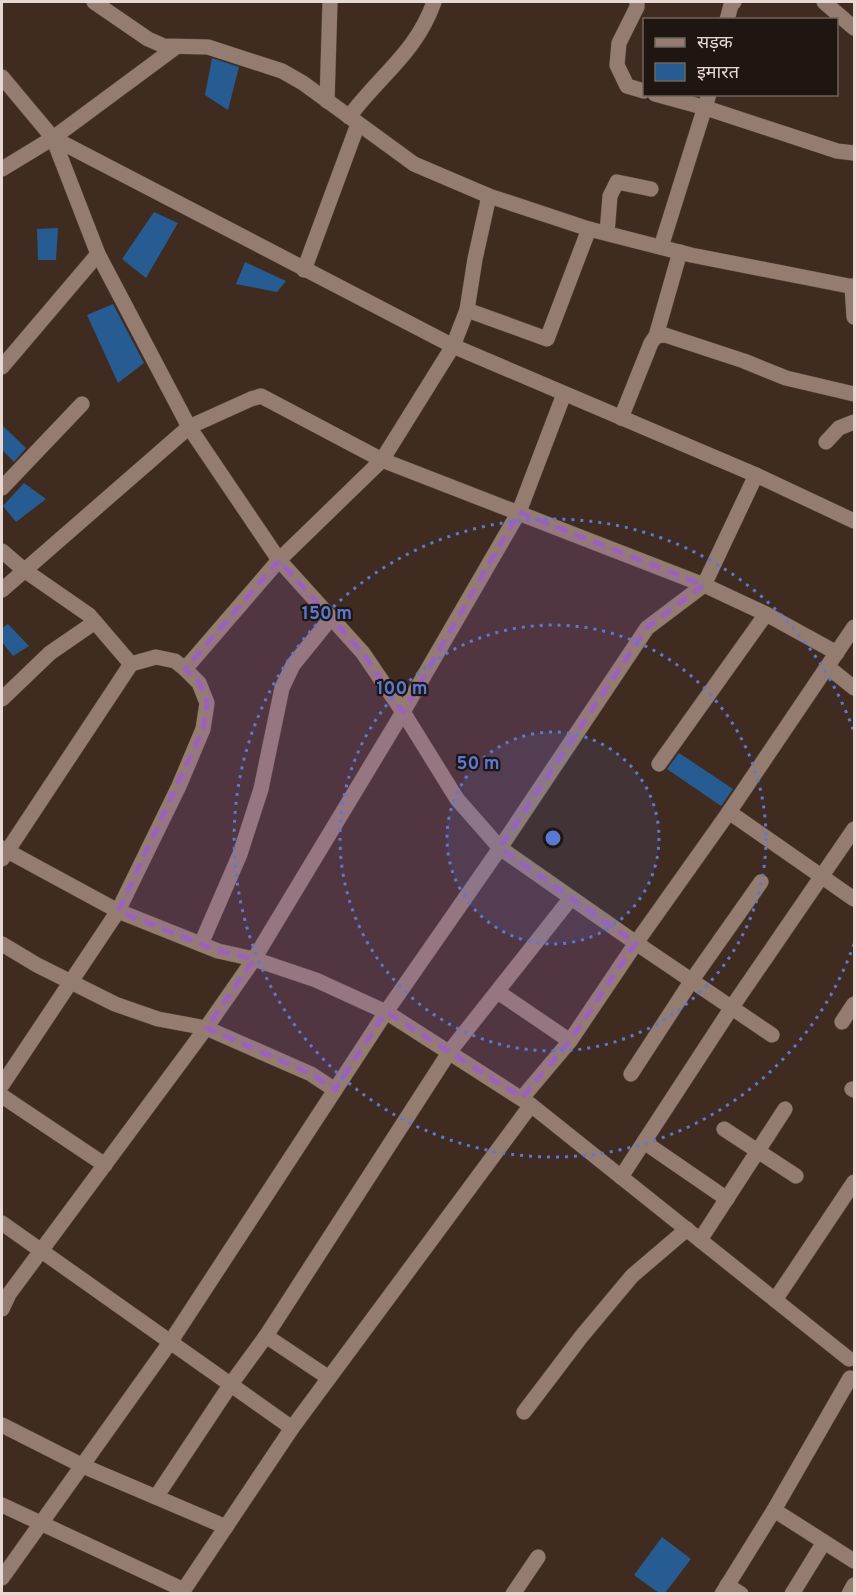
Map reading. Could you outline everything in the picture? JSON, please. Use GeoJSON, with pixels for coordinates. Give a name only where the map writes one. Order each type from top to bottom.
{"type":"FeatureCollection","features":[{"type":"Feature","properties":{"kind":"street"},"geometry":{"type":"LineString","coordinates":[[94,2],[148,39],[164,46],[208,47],[282,71],[303,83],[414,164],[489,196],[589,229],[680,252],[853,286],[855,317]]}},
{"type":"Feature","properties":{"kind":"street"},"geometry":{"type":"LineString","coordinates":[[327,101],[330,2]]}},
{"type":"Feature","properties":{"kind":"street"},"geometry":{"type":"LineString","coordinates":[[304,270],[354,121],[367,93],[415,42],[434,2]]}},
{"type":"Feature","properties":{"kind":"street"},"geometry":{"type":"LineString","coordinates":[[637,2],[637,7],[619,43],[617,65],[627,86],[643,90]]}},
{"type":"Feature","properties":{"kind":"street"},"geometry":{"type":"LineString","coordinates":[[728,18],[734,2]]}},
{"type":"Feature","properties":{"kind":"street"},"geometry":{"type":"LineString","coordinates":[[824,2],[855,28]]}},
{"type":"Feature","properties":{"kind":"street"},"geometry":{"type":"LineString","coordinates":[[2,169],[53,138],[176,47]]}},
{"type":"Feature","properties":{"kind":"street"},"geometry":{"type":"LineString","coordinates":[[2,77],[53,138],[98,254],[189,427],[279,560],[363,653],[457,799],[500,848],[772,1035]]}},
{"type":"Feature","properties":{"kind":"street"},"geometry":{"type":"LineString","coordinates":[[670,96],[707,101],[837,151],[855,153]]}},
{"type":"Feature","properties":{"kind":"street"},"geometry":{"type":"LineString","coordinates":[[661,247],[707,101]]}},
{"type":"Feature","properties":{"kind":"street"},"geometry":{"type":"LineString","coordinates":[[53,138],[453,346],[756,475],[855,521]]}},
{"type":"Feature","properties":{"kind":"street"},"geometry":{"type":"LineString","coordinates":[[607,233],[610,196],[617,182],[651,189]]}},
{"type":"Feature","properties":{"kind":"street"},"geometry":{"type":"LineString","coordinates":[[185,669],[279,560],[382,460],[453,346],[467,310],[475,259],[489,196]]}},
{"type":"Feature","properties":{"kind":"street"},"geometry":{"type":"LineString","coordinates":[[467,310],[548,339],[589,229]]}},
{"type":"Feature","properties":{"kind":"street"},"geometry":{"type":"LineString","coordinates":[[621,418],[651,343],[656,336],[680,252]]}},
{"type":"Feature","properties":{"kind":"street"},"geometry":{"type":"LineString","coordinates":[[2,367],[98,254]]}},
{"type":"Feature","properties":{"kind":"street"},"geometry":{"type":"LineString","coordinates":[[656,336],[665,335],[744,361],[786,378],[855,394]]}},
{"type":"Feature","properties":{"kind":"street"},"geometry":{"type":"LineString","coordinates":[[2,1309],[9,1294],[206,1028],[254,959],[403,712],[519,512],[564,394]]}},
{"type":"Feature","properties":{"kind":"street"},"geometry":{"type":"LineString","coordinates":[[2,590],[189,427],[261,396],[382,460],[704,585],[766,614],[837,653]]}},
{"type":"Feature","properties":{"kind":"street"},"geometry":{"type":"LineString","coordinates":[[2,488],[82,404]]}},
{"type":"Feature","properties":{"kind":"street"},"geometry":{"type":"LineString","coordinates":[[826,442],[839,428],[855,422]]}},
{"type":"Feature","properties":{"kind":"street"},"geometry":{"type":"LineString","coordinates":[[2,1578],[171,1341],[386,1012],[500,848],[647,628],[704,585],[756,475]]}},
{"type":"Feature","properties":{"kind":"street"},"geometry":{"type":"LineString","coordinates":[[2,550],[24,570],[89,615],[131,664]]}},
{"type":"Feature","properties":{"kind":"street"},"geometry":{"type":"LineString","coordinates":[[659,764],[766,614]]}},
{"type":"Feature","properties":{"kind":"street"},"geometry":{"type":"LineString","coordinates":[[201,944],[240,854],[258,800],[282,688],[292,665],[331,618]]}},
{"type":"Feature","properties":{"kind":"street"},"geometry":{"type":"LineString","coordinates":[[2,699],[50,653],[95,622]]}},
{"type":"Feature","properties":{"kind":"street"},"geometry":{"type":"LineString","coordinates":[[2,1505],[182,1592],[292,1428],[570,1041],[855,627]]}},
{"type":"Feature","properties":{"kind":"street"},"geometry":{"type":"LineString","coordinates":[[2,1085],[118,911],[179,786],[203,729],[207,703],[199,683],[175,661],[156,657],[131,664],[3,853],[118,911],[218,951],[254,959],[316,980],[386,1012],[527,1102],[775,1300],[852,1358],[845,1370],[852,1379],[725,1589],[741,1593]]}},
{"type":"Feature","properties":{"kind":"street"},"geometry":{"type":"LineString","coordinates":[[828,667],[855,688]]}},
{"type":"Feature","properties":{"kind":"street"},"geometry":{"type":"LineString","coordinates":[[729,812],[855,899]]}},
{"type":"Feature","properties":{"kind":"street"},"geometry":{"type":"LineString","coordinates":[[621,1177],[732,1007],[855,829]]}},
{"type":"Feature","properties":{"kind":"street"},"geometry":{"type":"LineString","coordinates":[[632,1074],[692,980],[760,882]]}},
{"type":"Feature","properties":{"kind":"street"},"geometry":{"type":"LineString","coordinates":[[156,1497],[231,1384],[266,1336],[450,1051],[571,898]]}},
{"type":"Feature","properties":{"kind":"street"},"geometry":{"type":"LineString","coordinates":[[2,944],[115,1004],[147,1015],[206,1028],[311,1074],[335,1090]]}},
{"type":"Feature","properties":{"kind":"street"},"geometry":{"type":"LineString","coordinates":[[498,992],[570,1041]]}},
{"type":"Feature","properties":{"kind":"street"},"geometry":{"type":"LineString","coordinates":[[842,1022],[855,1004]]}},
{"type":"Feature","properties":{"kind":"street"},"geometry":{"type":"LineString","coordinates":[[2,1096],[105,1165]]}},
{"type":"Feature","properties":{"kind":"street"},"geometry":{"type":"LineString","coordinates":[[700,1240],[785,1109]]}},
{"type":"Feature","properties":{"kind":"street"},"geometry":{"type":"LineString","coordinates":[[724,1129],[796,1176]]}},
{"type":"Feature","properties":{"kind":"street"},"geometry":{"type":"LineString","coordinates":[[644,1142],[727,1199]]}},
{"type":"Feature","properties":{"kind":"street"},"geometry":{"type":"LineString","coordinates":[[775,1300],[855,1182]]}},
{"type":"Feature","properties":{"kind":"street"},"geometry":{"type":"LineString","coordinates":[[2,1223],[292,1428]]}},
{"type":"Feature","properties":{"kind":"street"},"geometry":{"type":"LineString","coordinates":[[524,1412],[581,1337],[632,1276],[687,1229]]}},
{"type":"Feature","properties":{"kind":"street"},"geometry":{"type":"LineString","coordinates":[[266,1336],[329,1378]]}},
{"type":"Feature","properties":{"kind":"street"},"geometry":{"type":"LineString","coordinates":[[2,1425],[83,1466],[226,1527]]}},
{"type":"Feature","properties":{"kind":"street"},"geometry":{"type":"LineString","coordinates":[[774,1510],[855,1561]]}},
{"type":"Feature","properties":{"kind":"street"},"geometry":{"type":"LineString","coordinates":[[792,1593],[824,1542]]}},
{"type":"Feature","properties":{"kind":"street"},"geometry":{"type":"LineString","coordinates":[[513,1593],[538,1557]]}},
{"type":"Feature","properties":{"kind":"street"},"geometry":{"type":"LineString","coordinates":[[849,1593],[855,1586]]}},
{"type":"Feature","properties":{"kind":"highlighted area"},"geometry":{"type":"Polygon","coordinates":[[[519,512],[704,585],[647,628],[500,848],[636,943],[570,1041],[522,1098],[386,1012],[335,1090],[311,1074],[206,1028],[254,959],[218,951],[118,911],[203,729],[207,703],[199,683],[185,669],[279,560],[363,653],[403,712],[519,512]]]}},
{"type":"Feature","properties":{"kind":"building"},"geometry":{"type":"Polygon","coordinates":[[[212,58],[239,67],[228,110],[205,95],[212,58]]]}},
{"type":"Feature","properties":{"kind":"building"},"geometry":{"type":"Polygon","coordinates":[[[154,212],[178,223],[146,278],[122,259],[154,212]]]}},
{"type":"Feature","properties":{"kind":"building"},"geometry":{"type":"Polygon","coordinates":[[[58,228],[56,260],[38,260],[37,229],[58,228]]]}},
{"type":"Feature","properties":{"kind":"building"},"geometry":{"type":"Polygon","coordinates":[[[245,262],[286,281],[277,292],[236,284],[245,262]]]}},
{"type":"Feature","properties":{"kind":"building"},"geometry":{"type":"Polygon","coordinates":[[[113,304],[144,363],[118,383],[87,315],[113,304]]]}},
{"type":"Feature","properties":{"kind":"building"},"geometry":{"type":"Polygon","coordinates":[[[2,425],[26,448],[14,462],[2,450],[2,425]]]}},
{"type":"Feature","properties":{"kind":"building"},"geometry":{"type":"Polygon","coordinates":[[[24,483],[46,499],[16,522],[3,506],[24,483]]]}},
{"type":"Feature","properties":{"kind":"building"},"geometry":{"type":"Polygon","coordinates":[[[8,624],[29,646],[13,656],[2,642],[2,628],[8,624]]]}},
{"type":"Feature","properties":{"kind":"building"},"geometry":{"type":"Polygon","coordinates":[[[679,753],[733,789],[721,806],[667,769],[679,753]]]}},
{"type":"Feature","properties":{"kind":"building"},"geometry":{"type":"Polygon","coordinates":[[[662,1537],[691,1559],[665,1593],[659,1593],[634,1575],[662,1537]]]}}]}
